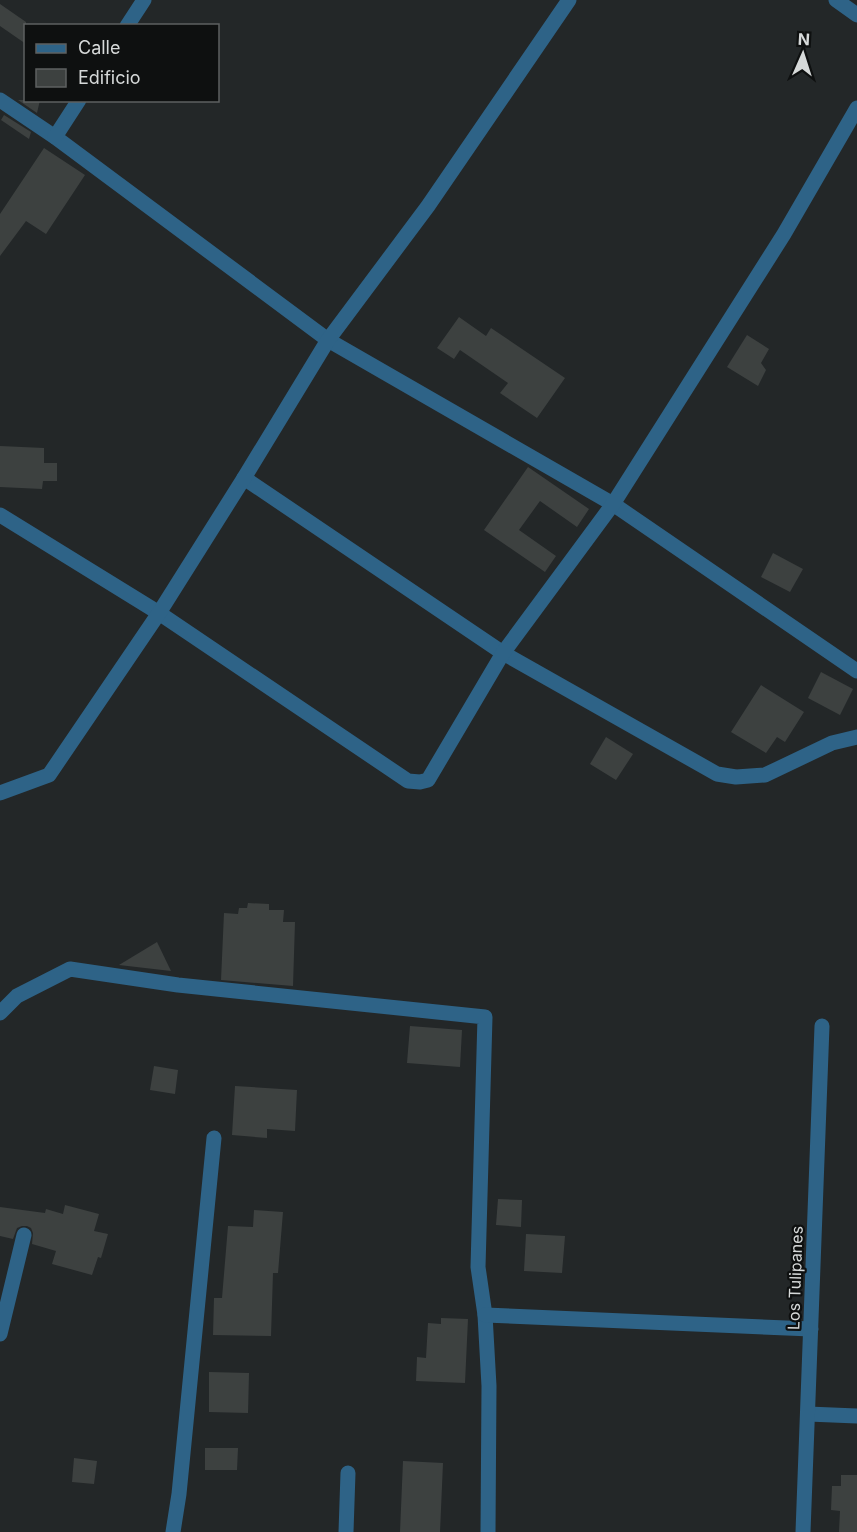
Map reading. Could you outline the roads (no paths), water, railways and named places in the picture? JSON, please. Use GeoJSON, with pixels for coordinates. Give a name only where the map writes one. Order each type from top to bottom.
{"type":"FeatureCollection","features":[{"type":"Feature","properties":{"kind":"street"},"geometry":{"type":"LineString","coordinates":[[128,24],[144,0]]}},
{"type":"Feature","properties":{"kind":"street"},"geometry":{"type":"LineString","coordinates":[[0,793],[49,775],[159,613],[328,340],[428,206],[569,0]]}},
{"type":"Feature","properties":{"kind":"street"},"geometry":{"type":"LineString","coordinates":[[0,100],[55,138],[328,340],[613,504],[857,671]]}},
{"type":"Feature","properties":{"kind":"street"},"geometry":{"type":"LineString","coordinates":[[55,138],[78,102]]}},
{"type":"Feature","properties":{"kind":"street"},"geometry":{"type":"LineString","coordinates":[[0,515],[159,613],[408,781],[420,783],[428,780],[503,653],[613,504],[784,234],[857,108]]}},
{"type":"Feature","properties":{"kind":"street"},"geometry":{"type":"LineString","coordinates":[[244,478],[503,653],[717,774],[736,777],[765,775],[832,743],[857,737]]}},
{"type":"Feature","properties":{"kind":"street"},"geometry":{"type":"LineString","coordinates":[[0,1013],[17,996],[70,969],[178,985],[485,1017],[478,1268],[485,1315],[489,1386],[488,1532]]}},
{"type":"Feature","properties":{"kind":"street","name":"Los Tulipanes"},"geometry":{"type":"LineString","coordinates":[[803,1532],[822,1026]]}},
{"type":"Feature","properties":{"kind":"street"},"geometry":{"type":"LineString","coordinates":[[173,1532],[214,1138]]}},
{"type":"Feature","properties":{"kind":"street"},"geometry":{"type":"LineString","coordinates":[[0,1334],[24,1235]]}},
{"type":"Feature","properties":{"kind":"street"},"geometry":{"type":"LineString","coordinates":[[485,1315],[811,1329]]}},
{"type":"Feature","properties":{"kind":"street"},"geometry":{"type":"LineString","coordinates":[[808,1414],[857,1416]]}},
{"type":"Feature","properties":{"kind":"street"},"geometry":{"type":"LineString","coordinates":[[346,1532],[348,1473]]}}]}
